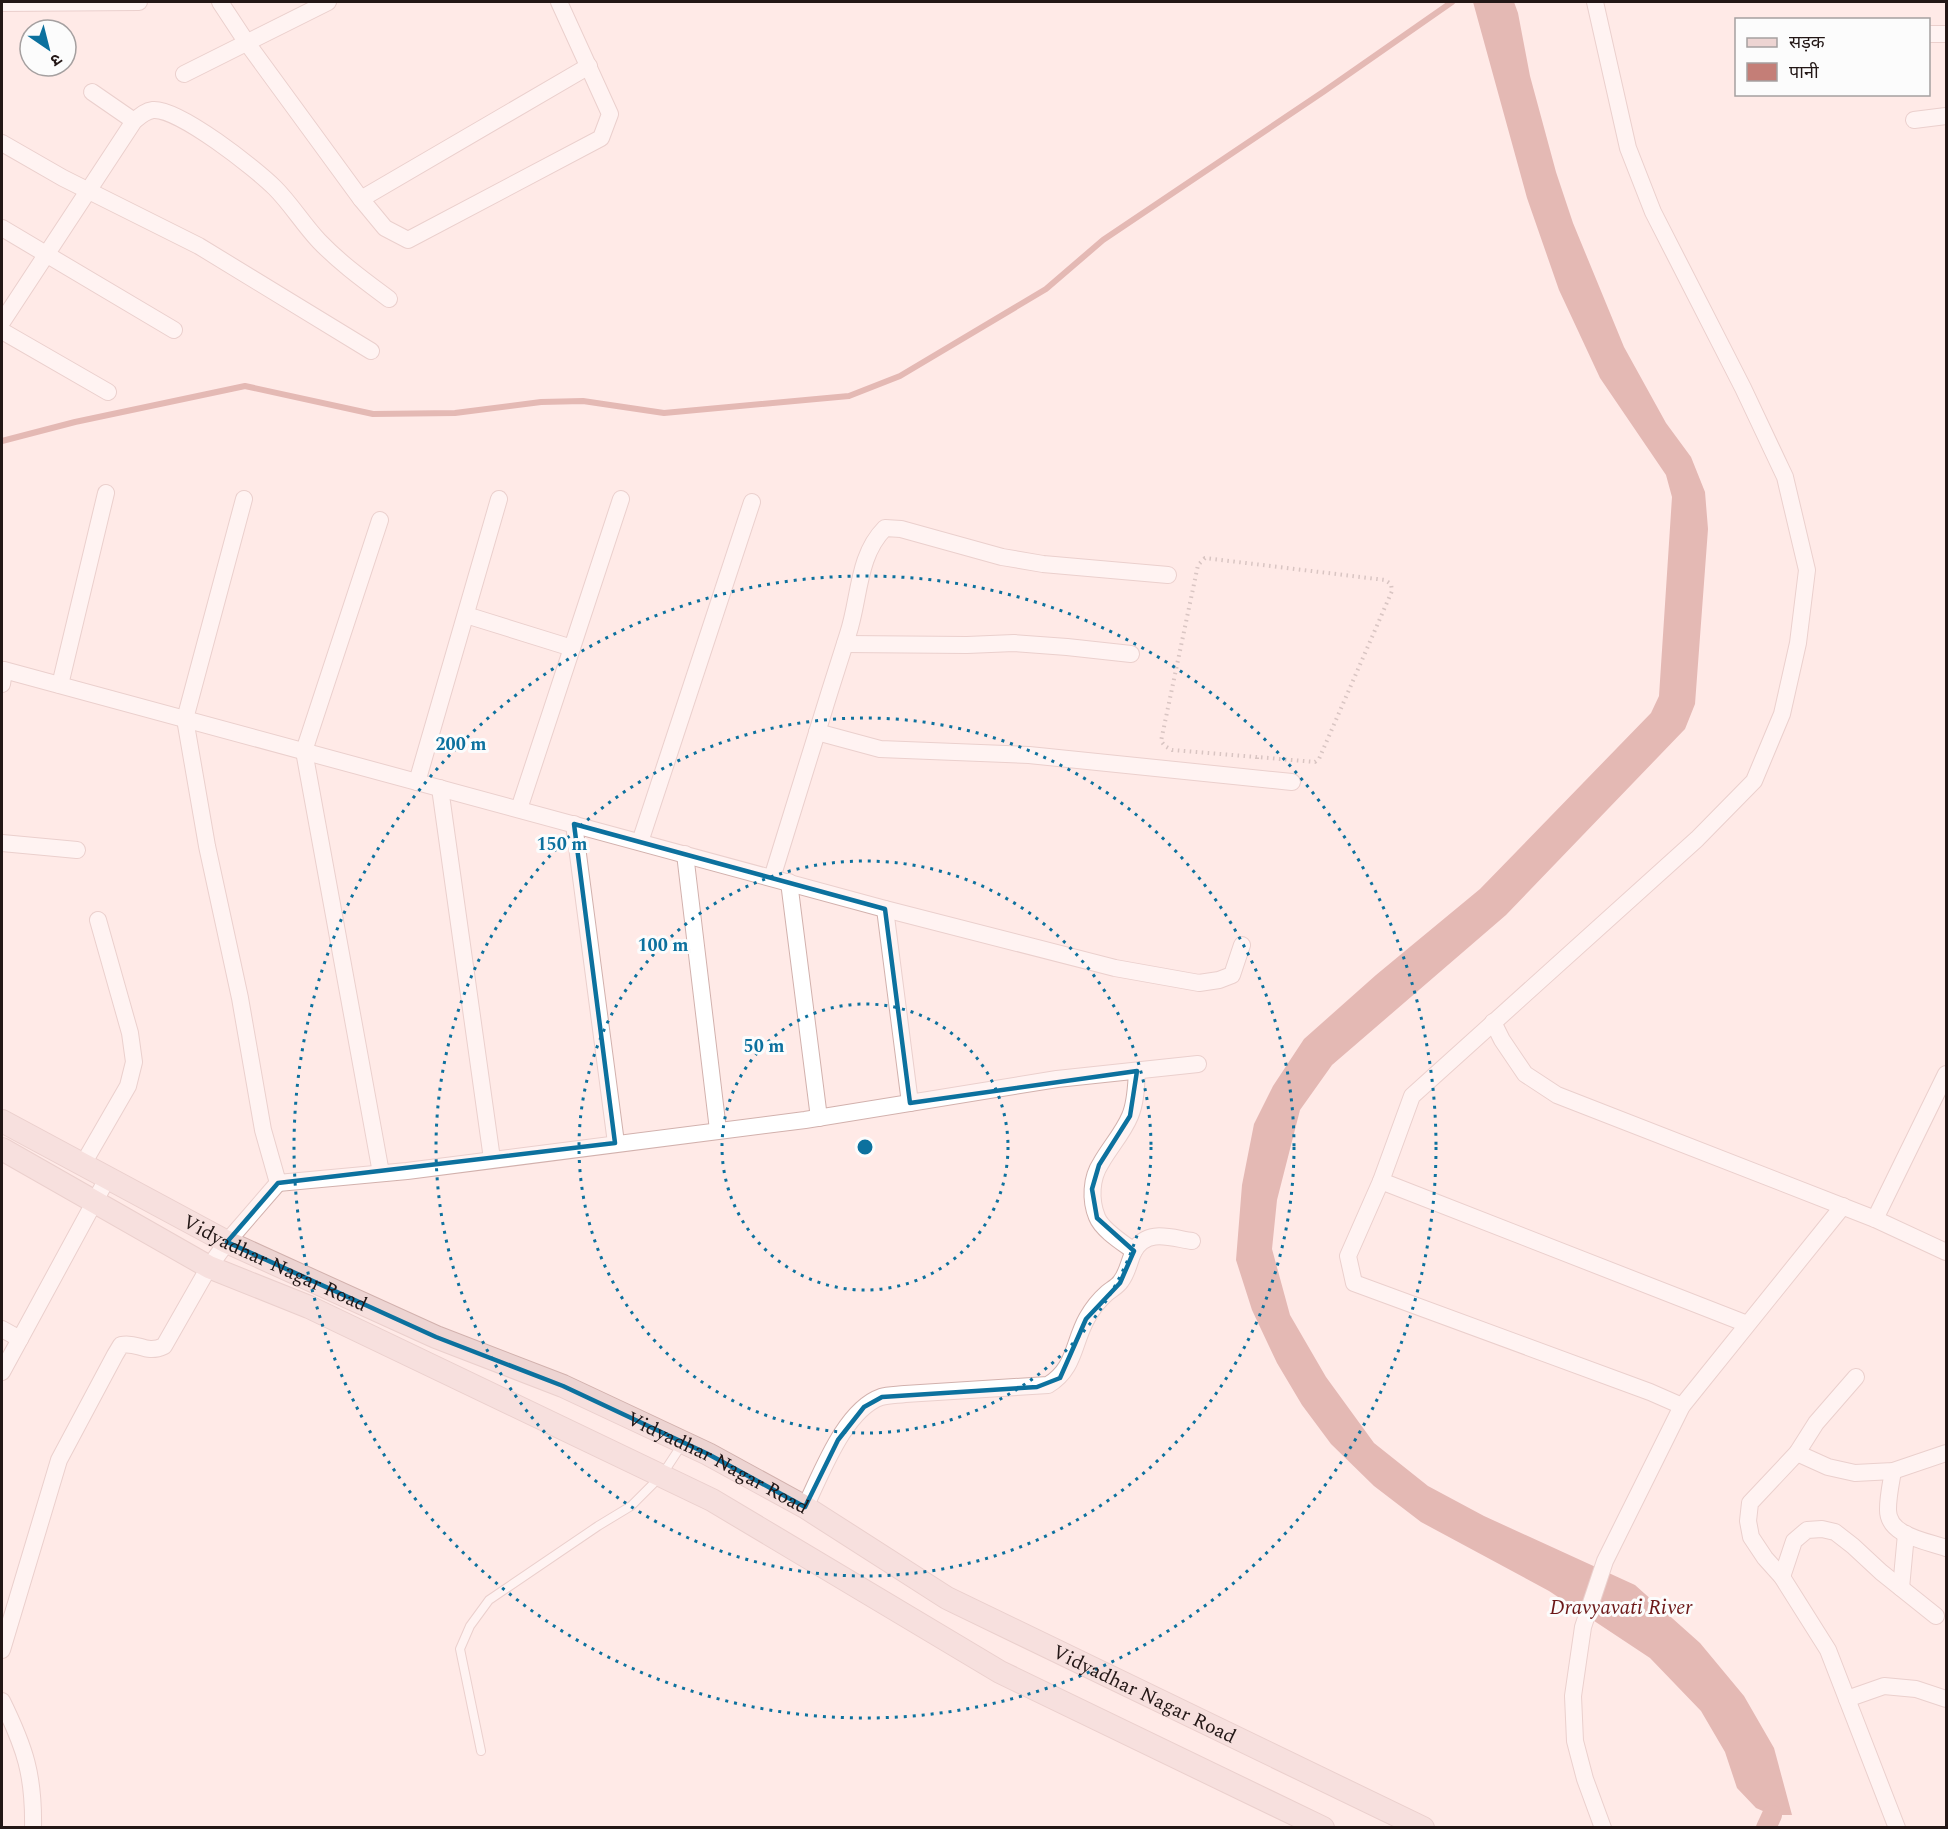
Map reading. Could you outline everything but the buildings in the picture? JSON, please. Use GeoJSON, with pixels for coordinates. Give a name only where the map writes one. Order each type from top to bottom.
{"type":"FeatureCollection","features":[{"type":"Feature","properties":{"kind":"main road","name":"Vidyadhar Nagar Road"},"geometry":{"type":"LineString","coordinates":[[2,1121],[226,1242],[436,1337],[563,1386],[683,1443],[805,1507],[947,1598],[1423,1827]]}},
{"type":"Feature","properties":{"kind":"main road","name":"Vidyadhar Nagar Road"},"geometry":{"type":"LineString","coordinates":[[2,1149],[209,1266],[309,1306],[712,1500],[1000,1672],[1323,1827]]}},
{"type":"Feature","properties":{"kind":"street"},"geometry":{"type":"LineString","coordinates":[[2,3],[139,2]]}},
{"type":"Feature","properties":{"kind":"street"},"geometry":{"type":"LineString","coordinates":[[220,2],[247,43],[361,199],[385,228],[408,240],[601,138],[610,114],[559,2]]}},
{"type":"Feature","properties":{"kind":"street"},"geometry":{"type":"LineString","coordinates":[[184,74],[328,2]]}},
{"type":"Feature","properties":{"kind":"street"},"geometry":{"type":"LineString","coordinates":[[1595,2],[1628,148],[1653,212],[1738,378],[1785,477],[1807,570],[1798,643],[1782,714],[1754,781],[1697,840],[1412,1096],[1381,1181],[1348,1256],[1354,1283],[1650,1392],[1682,1406]]}},
{"type":"Feature","properties":{"kind":"street"},"geometry":{"type":"LineString","coordinates":[[1930,34],[1947,34]]}},
{"type":"Feature","properties":{"kind":"street"},"geometry":{"type":"LineString","coordinates":[[361,199],[589,66]]}},
{"type":"Feature","properties":{"kind":"street"},"geometry":{"type":"LineString","coordinates":[[92,92],[134,121]]}},
{"type":"Feature","properties":{"kind":"street"},"geometry":{"type":"LineString","coordinates":[[2,322],[134,121],[144,113],[155,110],[187,123],[225,147],[260,174],[277,190],[319,241],[340,261],[389,299]]}},
{"type":"Feature","properties":{"kind":"street"},"geometry":{"type":"LineString","coordinates":[[1914,120],[1947,116]]}},
{"type":"Feature","properties":{"kind":"street"},"geometry":{"type":"LineString","coordinates":[[2,143],[63,178],[199,246],[370,351]]}},
{"type":"Feature","properties":{"kind":"street"},"geometry":{"type":"LineString","coordinates":[[2,228],[174,330]]}},
{"type":"Feature","properties":{"kind":"street"},"geometry":{"type":"LineString","coordinates":[[2,331],[108,392]]}},
{"type":"Feature","properties":{"kind":"street"},"geometry":{"type":"LineString","coordinates":[[60,685],[106,493]]}},
{"type":"Feature","properties":{"kind":"street"},"geometry":{"type":"LineString","coordinates":[[244,499],[185,719],[207,846],[240,998],[263,1130],[278,1183]]}},
{"type":"Feature","properties":{"kind":"street"},"geometry":{"type":"LineString","coordinates":[[417,782],[499,499]]}},
{"type":"Feature","properties":{"kind":"street"},"geometry":{"type":"LineString","coordinates":[[519,809],[621,499]]}},
{"type":"Feature","properties":{"kind":"street"},"geometry":{"type":"LineString","coordinates":[[640,842],[752,502]]}},
{"type":"Feature","properties":{"kind":"street"},"geometry":{"type":"LineString","coordinates":[[380,520],[304,751],[381,1173]]}},
{"type":"Feature","properties":{"kind":"street"},"geometry":{"type":"LineString","coordinates":[[819,1118],[781,880],[817,732],[845,644],[863,565],[874,540],[885,528],[901,529],[1002,557],[1043,564],[1168,575]]}},
{"type":"Feature","properties":{"kind":"street"},"geometry":{"type":"LineString","coordinates":[[466,615],[572,648]]}},
{"type":"Feature","properties":{"kind":"street"},"geometry":{"type":"LineString","coordinates":[[845,644],[1014,644],[1131,654]]}},
{"type":"Feature","properties":{"kind":"street"},"geometry":{"type":"LineString","coordinates":[[2,674],[60,685],[885,909],[1115,968],[1199,983],[1219,980],[1232,975],[1242,945]]}},
{"type":"Feature","properties":{"kind":"street"},"geometry":{"type":"LineString","coordinates":[[817,732],[880,748],[1029,755],[1292,782]]}},
{"type":"Feature","properties":{"kind":"street"},"geometry":{"type":"LineString","coordinates":[[440,788],[492,1159]]}},
{"type":"Feature","properties":{"kind":"street"},"geometry":{"type":"LineString","coordinates":[[574,824],[615,1143]]}},
{"type":"Feature","properties":{"kind":"street"},"geometry":{"type":"LineString","coordinates":[[2,843],[77,850]]}},
{"type":"Feature","properties":{"kind":"street"},"geometry":{"type":"LineString","coordinates":[[685,854],[718,1131]]}},
{"type":"Feature","properties":{"kind":"street"},"geometry":{"type":"LineString","coordinates":[[885,909],[910,1103]]}},
{"type":"Feature","properties":{"kind":"street"},"geometry":{"type":"LineString","coordinates":[[83,1164],[128,1086],[134,1062],[129,1034],[98,920]]}},
{"type":"Feature","properties":{"kind":"street"},"geometry":{"type":"LineString","coordinates":[[1494,1022],[1502,1040],[1525,1074],[1557,1095],[1843,1206],[1947,1252]]}},
{"type":"Feature","properties":{"kind":"street"},"geometry":{"type":"LineString","coordinates":[[2,1650],[59,1460],[115,1355],[121,1345],[128,1344],[148,1350],[156,1350],[164,1346],[209,1266],[226,1242],[278,1183],[381,1173],[819,1118],[1057,1079],[1198,1064]]}},
{"type":"Feature","properties":{"kind":"street"},"geometry":{"type":"LineString","coordinates":[[1134,1251],[1117,1239],[1097,1218],[1092,1189],[1099,1165],[1114,1146],[1130,1116],[1136,1098],[1137,1071]]}},
{"type":"Feature","properties":{"kind":"street"},"geometry":{"type":"LineString","coordinates":[[1875,1219],[1947,1074]]}},
{"type":"Feature","properties":{"kind":"street"},"geometry":{"type":"LineString","coordinates":[[2,1372],[108,1177]]}},
{"type":"Feature","properties":{"kind":"street"},"geometry":{"type":"LineString","coordinates":[[1381,1181],[1747,1324]]}},
{"type":"Feature","properties":{"kind":"street"},"geometry":{"type":"LineString","coordinates":[[1603,1827],[1585,1779],[1575,1741],[1573,1696],[1583,1627],[1605,1561],[1682,1406],[1843,1206]]}},
{"type":"Feature","properties":{"kind":"street"},"geometry":{"type":"LineString","coordinates":[[805,1507],[838,1440],[864,1407],[882,1397],[905,1394],[1048,1385],[1060,1378],[1067,1368],[1086,1320],[1095,1306],[1120,1283],[1127,1272],[1134,1251],[1144,1239],[1156,1235],[1192,1241]]}},
{"type":"Feature","properties":{"kind":"street"},"geometry":{"type":"LineString","coordinates":[[2,1329],[20,1339]]}},
{"type":"Feature","properties":{"kind":"street"},"geometry":{"type":"LineString","coordinates":[[1856,1377],[1816,1423],[1797,1453],[1750,1503],[1748,1521],[1750,1537],[1782,1577],[1828,1650],[1897,1827]]}},
{"type":"Feature","properties":{"kind":"street"},"geometry":{"type":"LineString","coordinates":[[1797,1453],[1828,1467],[1855,1473],[1893,1471],[1947,1453]]}},
{"type":"Feature","properties":{"kind":"street"},"geometry":{"type":"LineString","coordinates":[[1893,1471],[1887,1511],[1890,1521],[1895,1528],[1906,1534],[1947,1548]]}},
{"type":"Feature","properties":{"kind":"street"},"geometry":{"type":"LineString","coordinates":[[1782,1577],[1794,1541],[1807,1530],[1822,1529],[1835,1532],[1936,1616]]}},
{"type":"Feature","properties":{"kind":"street"},"geometry":{"type":"LineString","coordinates":[[1901,1588],[1906,1534]]}},
{"type":"Feature","properties":{"kind":"street"},"geometry":{"type":"LineString","coordinates":[[1847,1699],[1884,1686],[1916,1689],[1947,1699]]}},
{"type":"Feature","properties":{"kind":"street"},"geometry":{"type":"LineString","coordinates":[[2,1701],[20,1738],[26,1758],[33,1801],[33,1827]]}},
{"type":"Feature","properties":{"kind":"lane"},"geometry":{"type":"LineString","coordinates":[[481,1751],[460,1649],[470,1626],[489,1600],[597,1526],[631,1506],[662,1475],[683,1443]]}},
{"type":"Feature","properties":{"kind":"path"},"geometry":{"type":"LineString","coordinates":[[1205,558],[1385,580],[1391,584],[1392,591],[1319,759],[1315,762],[1257,758],[1172,750],[1161,741],[1198,565],[1201,560],[1205,558]]}},
{"type":"Feature","properties":{"kind":"path"},"geometry":{"type":"LineString","coordinates":[[1255,778],[1257,758]]}},
{"type":"Feature","properties":{"kind":"highlighted area"},"geometry":{"type":"Polygon","coordinates":[[[574,824],[885,909],[910,1103],[1137,1071],[1130,1116],[1099,1165],[1092,1189],[1097,1218],[1134,1251],[1120,1283],[1086,1319],[1060,1378],[1037,1387],[882,1397],[864,1407],[838,1440],[805,1507],[708,1454],[563,1386],[436,1337],[227,1242],[278,1183],[615,1143],[574,824]]]}},
{"type":"Feature","properties":{"kind":"water","name":"Dravyavati River"},"geometry":{"type":"Polygon","coordinates":[[[1473,2],[1514,2],[1530,76],[1556,172],[1573,223],[1624,347],[1666,423],[1691,457],[1705,492],[1708,529],[1695,704],[1685,729],[1506,915],[1332,1065],[1300,1110],[1277,1200],[1272,1249],[1290,1315],[1326,1377],[1374,1443],[1428,1486],[1484,1516],[1635,1585],[1700,1643],[1744,1696],[1774,1748],[1792,1815],[1772,1815],[1756,1808],[1737,1788],[1725,1752],[1701,1711],[1650,1658],[1549,1591],[1421,1522],[1374,1486],[1331,1444],[1302,1405],[1277,1363],[1252,1310],[1236,1260],[1242,1185],[1254,1124],[1273,1086],[1304,1039],[1376,975],[1480,889],[1651,713],[1659,696],[1672,497],[1666,475],[1600,378],[1559,290],[1527,198],[1473,2]]]}},
{"type":"Feature","properties":{"kind":"waterway"},"geometry":{"type":"LineString","coordinates":[[2,441],[75,422],[245,386],[373,414],[455,413],[541,402],[583,401],[664,413],[849,396],[900,376],[1046,289],[1103,240],[1452,2]]}},
{"type":"Feature","properties":{"kind":"waterway"},"geometry":{"type":"LineString","coordinates":[[1766,1828],[1772,1815]]}}]}
